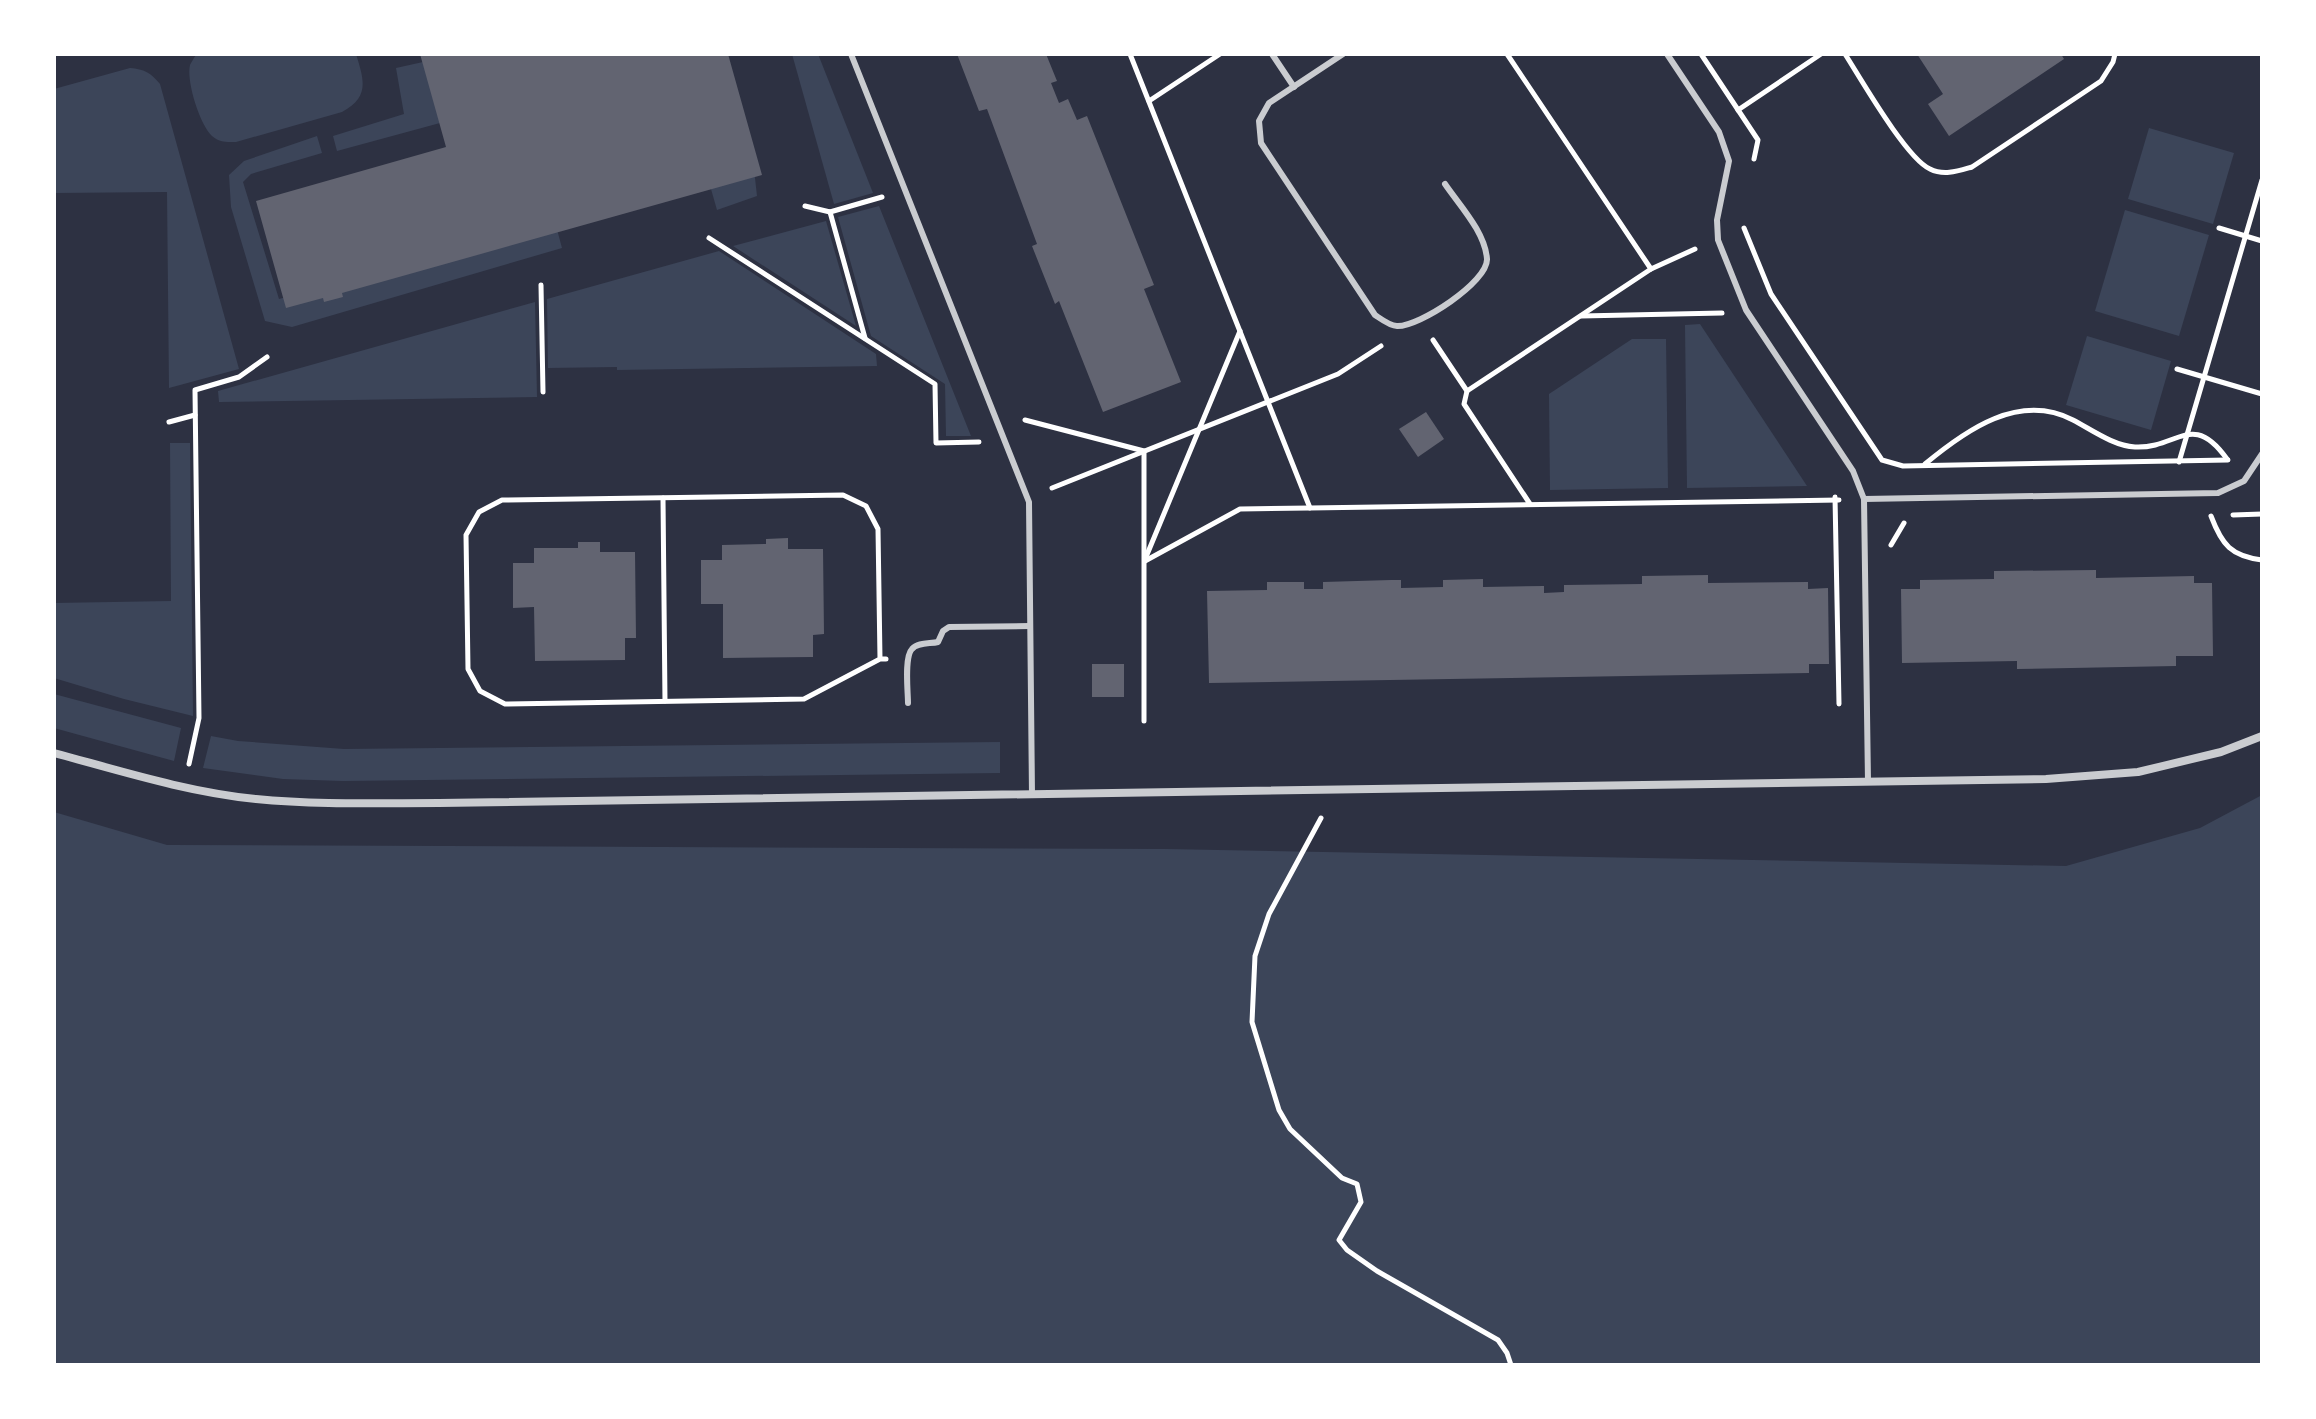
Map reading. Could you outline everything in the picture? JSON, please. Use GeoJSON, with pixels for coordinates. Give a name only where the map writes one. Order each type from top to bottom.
{"type":"FeatureCollection","features":[{"type":"Feature","properties":{"kind":"street"},"geometry":{"type":"LineString","coordinates":[[54,753],[184,788],[255,799],[324,803],[2046,779],[2138,772],[2221,752],[2262,736]]}},
{"type":"Feature","properties":{"kind":"lane"},"geometry":{"type":"LineString","coordinates":[[851,54],[1029,502],[1032,795]]}},
{"type":"Feature","properties":{"kind":"lane"},"geometry":{"type":"LineString","coordinates":[[1272,54],[1294,87]]}},
{"type":"Feature","properties":{"kind":"lane"},"geometry":{"type":"LineString","coordinates":[[1343,54],[1269,103],[1259,121],[1261,143],[1375,315],[1394,327],[1417,322],[1476,283],[1487,264],[1484,242],[1445,184]]}},
{"type":"Feature","properties":{"kind":"lane"},"geometry":{"type":"LineString","coordinates":[[1667,54],[1719,132],[1729,161],[1717,220],[1718,240],[1746,310],[1853,471],[1864,499],[1868,782]]}},
{"type":"Feature","properties":{"kind":"lane"},"geometry":{"type":"LineString","coordinates":[[1864,499],[2218,493],[2244,481],[2261,456]]}},
{"type":"Feature","properties":{"kind":"lane"},"geometry":{"type":"LineString","coordinates":[[908,703],[907,658],[912,649],[921,644],[938,642],[943,631],[949,627],[1030,626]]}},
{"type":"Feature","properties":{"kind":"path"},"geometry":{"type":"LineString","coordinates":[[1130,54],[1310,508]]}},
{"type":"Feature","properties":{"kind":"path"},"geometry":{"type":"LineString","coordinates":[[1149,101],[1220,54]]}},
{"type":"Feature","properties":{"kind":"path"},"geometry":{"type":"LineString","coordinates":[[1507,54],[1651,269]]}},
{"type":"Feature","properties":{"kind":"path"},"geometry":{"type":"LineString","coordinates":[[1701,54],[1758,140],[1752,171]]}},
{"type":"Feature","properties":{"kind":"path"},"geometry":{"type":"LineString","coordinates":[[1738,110],[1821,54]]}},
{"type":"Feature","properties":{"kind":"path"},"geometry":{"type":"LineString","coordinates":[[1845,54],[1912,155],[1929,169],[1951,174],[1972,167],[2101,81],[2115,54]]}},
{"type":"Feature","properties":{"kind":"path"},"geometry":{"type":"LineString","coordinates":[[2170,494],[2262,180]]}},
{"type":"Feature","properties":{"kind":"path"},"geometry":{"type":"LineString","coordinates":[[805,206],[830,212],[883,197]]}},
{"type":"Feature","properties":{"kind":"path"},"geometry":{"type":"LineString","coordinates":[[830,212],[866,339]]}},
{"type":"Feature","properties":{"kind":"path"},"geometry":{"type":"LineString","coordinates":[[1743,218],[1745,233],[1771,294],[1882,460],[1903,466],[2227,460],[2261,456]]}},
{"type":"Feature","properties":{"kind":"path"},"geometry":{"type":"LineString","coordinates":[[2219,228],[2262,241]]}},
{"type":"Feature","properties":{"kind":"path"},"geometry":{"type":"LineString","coordinates":[[709,238],[935,384],[936,443],[980,442]]}},
{"type":"Feature","properties":{"kind":"path"},"geometry":{"type":"LineString","coordinates":[[1531,504],[1464,404],[1467,391],[1651,269],[1696,249]]}},
{"type":"Feature","properties":{"kind":"path"},"geometry":{"type":"LineString","coordinates":[[541,285],[543,392]]}},
{"type":"Feature","properties":{"kind":"path"},"geometry":{"type":"LineString","coordinates":[[1580,316],[1722,313]]}},
{"type":"Feature","properties":{"kind":"path"},"geometry":{"type":"LineString","coordinates":[[1052,488],[1338,374],[1417,322],[1467,391]]}},
{"type":"Feature","properties":{"kind":"path"},"geometry":{"type":"LineString","coordinates":[[1144,561],[1240,331]]}},
{"type":"Feature","properties":{"kind":"path"},"geometry":{"type":"LineString","coordinates":[[189,765],[199,718],[195,390],[239,377],[267,357]]}},
{"type":"Feature","properties":{"kind":"path"},"geometry":{"type":"LineString","coordinates":[[2177,369],[2262,394]]}},
{"type":"Feature","properties":{"kind":"path"},"geometry":{"type":"LineString","coordinates":[[1924,465],[1970,430],[2000,415],[2030,410],[2060,413],[2109,439],[2133,447],[2159,444],[2188,433],[2204,436],[2218,446],[2227,460]]}},
{"type":"Feature","properties":{"kind":"path"},"geometry":{"type":"LineString","coordinates":[[169,422],[195,415]]}},
{"type":"Feature","properties":{"kind":"path"},"geometry":{"type":"LineString","coordinates":[[1025,420],[1144,451]]}},
{"type":"Feature","properties":{"kind":"path"},"geometry":{"type":"LineString","coordinates":[[1144,451],[1144,721]]}},
{"type":"Feature","properties":{"kind":"path"},"geometry":{"type":"LineString","coordinates":[[1891,557],[1891,543],[1904,523],[1903,466]]}},
{"type":"Feature","properties":{"kind":"path"},"geometry":{"type":"LineString","coordinates":[[880,659],[878,529],[866,506],[843,495],[502,500],[479,512],[466,535],[468,669],[480,691],[505,704],[804,699],[880,659],[907,658]]}},
{"type":"Feature","properties":{"kind":"path"},"geometry":{"type":"LineString","coordinates":[[663,498],[665,701]]}},
{"type":"Feature","properties":{"kind":"path"},"geometry":{"type":"LineString","coordinates":[[1144,561],[1240,509],[1864,499]]}},
{"type":"Feature","properties":{"kind":"path"},"geometry":{"type":"LineString","coordinates":[[2210,515],[2220,540],[2241,557],[2262,560]]}},
{"type":"Feature","properties":{"kind":"path"},"geometry":{"type":"LineString","coordinates":[[1321,818],[1269,914],[1255,956],[1252,1022],[1279,1110],[1300,1139],[1342,1178],[1357,1184],[1361,1202],[1339,1240],[1347,1250],[1400,1285],[1498,1340],[1511,1365]]}},
{"type":"Feature","properties":{"kind":"shaded area"},"geometry":{"type":"Polygon","coordinates":[[[197,54],[356,54],[362,80],[361,94],[342,112],[236,142],[224,142],[207,130],[195,102],[189,72],[197,54]]]}},
{"type":"Feature","properties":{"kind":"shaded area"},"geometry":{"type":"Polygon","coordinates":[[[792,54],[818,54],[873,193],[834,204],[792,54]]]}},
{"type":"Feature","properties":{"kind":"shaded area"},"geometry":{"type":"Polygon","coordinates":[[[423,62],[440,123],[337,151],[333,136],[404,114],[396,68],[423,62]]]}},
{"type":"Feature","properties":{"kind":"shaded area"},"geometry":{"type":"Polygon","coordinates":[[[130,68],[147,72],[160,84],[239,369],[169,388],[167,192],[54,193],[54,89],[130,68]]]}},
{"type":"Feature","properties":{"kind":"shaded area"},"geometry":{"type":"Polygon","coordinates":[[[2149,128],[2234,153],[2213,224],[2128,199],[2149,128]]]}},
{"type":"Feature","properties":{"kind":"shaded area"},"geometry":{"type":"Polygon","coordinates":[[[317,136],[322,153],[251,174],[243,182],[279,299],[555,222],[562,248],[292,327],[265,321],[231,207],[229,175],[244,161],[317,136]]]}},
{"type":"Feature","properties":{"kind":"shaded area"},"geometry":{"type":"Polygon","coordinates":[[[754,169],[757,196],[717,210],[709,182],[754,169]]]}},
{"type":"Feature","properties":{"kind":"shaded area"},"geometry":{"type":"Polygon","coordinates":[[[879,206],[971,436],[946,436],[945,384],[871,336],[838,217],[879,206]]]}},
{"type":"Feature","properties":{"kind":"shaded area"},"geometry":{"type":"Polygon","coordinates":[[[2125,210],[2209,235],[2179,336],[2095,311],[2125,210]]]}},
{"type":"Feature","properties":{"kind":"shaded area"},"geometry":{"type":"Polygon","coordinates":[[[826,221],[856,326],[733,246],[826,221]]]}},
{"type":"Feature","properties":{"kind":"shaded area"},"geometry":{"type":"Polygon","coordinates":[[[719,251],[876,354],[877,366],[617,370],[617,367],[548,368],[547,299],[719,251]]]}},
{"type":"Feature","properties":{"kind":"shaded area"},"geometry":{"type":"Polygon","coordinates":[[[535,302],[537,397],[219,402],[218,391],[535,302]]]}},
{"type":"Feature","properties":{"kind":"shaded area"},"geometry":{"type":"Polygon","coordinates":[[[1700,324],[1807,486],[1687,488],[1685,325],[1700,324]]]}},
{"type":"Feature","properties":{"kind":"shaded area"},"geometry":{"type":"Polygon","coordinates":[[[2087,336],[2171,361],[2151,430],[2066,405],[2087,336]]]}},
{"type":"Feature","properties":{"kind":"shaded area"},"geometry":{"type":"Polygon","coordinates":[[[1632,339],[1666,339],[1668,488],[1550,490],[1549,394],[1632,339]]]}},
{"type":"Feature","properties":{"kind":"shaded area"},"geometry":{"type":"Polygon","coordinates":[[[170,443],[190,443],[193,716],[54,678],[54,603],[171,601],[170,443]]]}},
{"type":"Feature","properties":{"kind":"shaded area"},"geometry":{"type":"Polygon","coordinates":[[[54,694],[181,728],[174,761],[54,728],[54,694]]]}},
{"type":"Feature","properties":{"kind":"shaded area"},"geometry":{"type":"Polygon","coordinates":[[[211,736],[344,749],[1000,742],[1000,773],[343,781],[283,779],[203,768],[211,736]]]}},
{"type":"Feature","properties":{"kind":"shaded area"},"geometry":{"type":"Polygon","coordinates":[[[2262,795],[2262,1365],[54,1365],[54,812],[167,845],[1165,849],[2066,866],[2200,828],[2262,795]]]}},
{"type":"Feature","properties":{"kind":"building"},"geometry":{"type":"Polygon","coordinates":[[[420,54],[728,54],[762,175],[342,293],[343,297],[324,302],[323,298],[286,308],[256,201],[446,147],[420,54]]]}},
{"type":"Feature","properties":{"kind":"building"},"geometry":{"type":"Polygon","coordinates":[[[957,54],[1046,54],[1057,81],[1051,83],[1059,103],[1068,99],[1077,120],[1087,116],[1154,285],[1144,289],[1181,382],[1103,412],[1059,301],[1055,304],[1032,246],[1037,244],[987,109],[979,111],[957,54]]]}},
{"type":"Feature","properties":{"kind":"building"},"geometry":{"type":"Polygon","coordinates":[[[1917,54],[2061,54],[2064,59],[1949,136],[1928,104],[1943,94],[1917,54]]]}},
{"type":"Feature","properties":{"kind":"building"},"geometry":{"type":"Polygon","coordinates":[[[1426,412],[1444,439],[1418,457],[1399,429],[1426,412]]]}},
{"type":"Feature","properties":{"kind":"building"},"geometry":{"type":"Polygon","coordinates":[[[788,538],[788,549],[823,549],[824,634],[813,635],[813,657],[723,658],[723,604],[701,604],[701,560],[722,560],[722,545],[766,544],[766,539],[788,538]]]}},
{"type":"Feature","properties":{"kind":"building"},"geometry":{"type":"Polygon","coordinates":[[[578,542],[600,542],[600,552],[635,552],[636,638],[625,638],[625,660],[535,661],[534,607],[513,608],[513,563],[534,563],[534,548],[578,548],[578,542]]]}},
{"type":"Feature","properties":{"kind":"building"},"geometry":{"type":"Polygon","coordinates":[[[2096,570],[2096,578],[2194,576],[2194,583],[2212,583],[2213,656],[2176,656],[2176,666],[2017,669],[2017,661],[1902,663],[1901,589],[1920,589],[1920,580],[1994,579],[1994,571],[2096,570]]]}},
{"type":"Feature","properties":{"kind":"building"},"geometry":{"type":"Polygon","coordinates":[[[1708,575],[1708,583],[1808,582],[1808,589],[1828,588],[1829,664],[1809,664],[1809,673],[1209,683],[1207,591],[1267,590],[1267,582],[1304,582],[1304,589],[1323,589],[1323,582],[1401,580],[1401,588],[1443,587],[1443,580],[1483,579],[1483,587],[1544,586],[1544,593],[1564,592],[1564,585],[1642,584],[1642,576],[1708,575]]]}},
{"type":"Feature","properties":{"kind":"building"},"geometry":{"type":"Polygon","coordinates":[[[1092,664],[1124,664],[1124,697],[1092,697],[1092,664]]]}}]}
